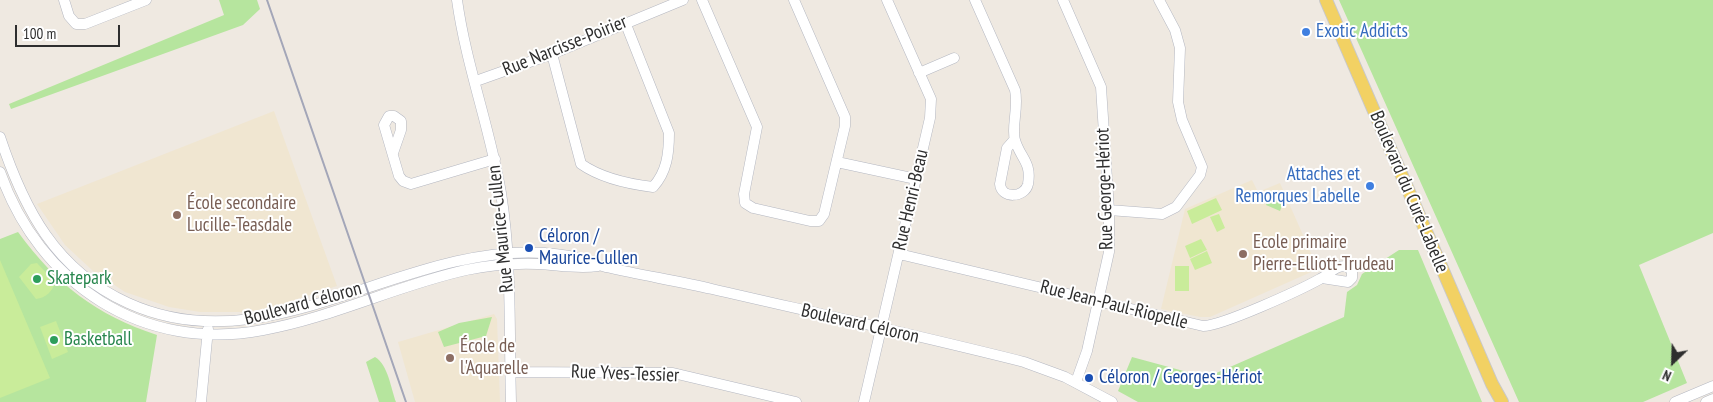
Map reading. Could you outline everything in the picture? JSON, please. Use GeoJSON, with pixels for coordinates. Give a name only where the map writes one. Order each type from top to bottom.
{"type":"FeatureCollection","features":[{"type":"Feature","properties":{"kind":"main road","name":"Boulevard du Curé-Labelle"},"geometry":{"type":"LineString","coordinates":[[1326,0],[1492,384],[1498,402]]}},
{"type":"Feature","properties":{"kind":"main road","name":"Boulevard du Curé-Labelle"},"geometry":{"type":"LineString","coordinates":[[1492,384],[1502,402]]}},
{"type":"Feature","properties":{"kind":"street"},"geometry":{"type":"LineString","coordinates":[[64,0],[69,16],[76,24],[85,24],[146,0]]}},
{"type":"Feature","properties":{"kind":"street","name":"Rue Maurice-Cullen"},"geometry":{"type":"LineString","coordinates":[[458,0],[495,159],[502,204],[507,265],[511,402]]}},
{"type":"Feature","properties":{"kind":"street","name":"Rue Narcisse-Poirier"},"geometry":{"type":"LineString","coordinates":[[476,81],[552,54],[625,22],[683,0]]}},
{"type":"Feature","properties":{"kind":"street"},"geometry":{"type":"LineString","coordinates":[[702,0],[757,127],[744,194],[745,203],[753,208],[810,221],[819,221],[824,214],[845,126],[845,117],[794,0]]}},
{"type":"Feature","properties":{"kind":"street","name":"Rue Henri-Beau"},"geometry":{"type":"LineString","coordinates":[[864,402],[930,118],[931,99],[887,0]]}},
{"type":"Feature","properties":{"kind":"street"},"geometry":{"type":"LineString","coordinates":[[975,0],[1015,90],[1018,101],[1014,140],[1028,165],[1028,174],[1027,189],[1013,196],[1000,188],[1000,184],[1007,148],[1014,140]]}},
{"type":"Feature","properties":{"kind":"street","name":"Rue George-Hériot"},"geometry":{"type":"LineString","coordinates":[[1063,0],[1101,87],[1109,210],[1109,252],[1082,369],[1076,382]]}},
{"type":"Feature","properties":{"kind":"street"},"geometry":{"type":"LineString","coordinates":[[1109,210],[1162,214],[1176,207],[1200,176],[1202,167],[1182,120],[1178,102],[1180,48],[1175,30],[1159,0]]}},
{"type":"Feature","properties":{"kind":"street"},"geometry":{"type":"LineString","coordinates":[[552,54],[581,164],[593,172],[639,185],[653,186],[662,177],[669,150],[669,133],[625,22]]}},
{"type":"Feature","properties":{"kind":"street"},"geometry":{"type":"LineString","coordinates":[[919,73],[954,58]]}},
{"type":"Feature","properties":{"kind":"street","name":"Boulevard Céloron"},"geometry":{"type":"LineString","coordinates":[[0,136],[17,185],[33,217],[51,243],[74,268],[106,292],[141,308],[177,319],[208,323],[239,322],[275,316],[449,262],[506,253],[560,255],[1024,362],[1076,382],[1112,402]]}},
{"type":"Feature","properties":{"kind":"street"},"geometry":{"type":"LineString","coordinates":[[393,153],[399,176],[403,181],[411,184],[495,159]]}},
{"type":"Feature","properties":{"kind":"street"},"geometry":{"type":"LineString","coordinates":[[837,162],[916,179]]}},
{"type":"Feature","properties":{"kind":"street","name":"Boulevard Céloron"},"geometry":{"type":"LineString","coordinates":[[0,172],[13,206],[30,235],[56,266],[80,288],[106,305],[134,318],[168,329],[207,334],[247,333],[275,328],[440,276],[473,269],[539,264],[576,269],[602,266]]}},
{"type":"Feature","properties":{"kind":"street","name":"Rue Jean-Paul-Riopelle"},"geometry":{"type":"LineString","coordinates":[[899,254],[1206,326],[1226,320],[1322,278]]}},
{"type":"Feature","properties":{"kind":"street"},"geometry":{"type":"LineString","coordinates":[[201,402],[208,323]]}},
{"type":"Feature","properties":{"kind":"street","name":"Rue Yves-Tessier"},"geometry":{"type":"LineString","coordinates":[[510,372],[673,373],[796,402]]}},
{"type":"Feature","properties":{"kind":"street"},"geometry":{"type":"LineString","coordinates":[[1675,402],[1713,386]]}},
{"type":"Feature","properties":{"kind":"street"},"geometry":{"type":"LineString","coordinates":[[1706,402],[1713,399]]}},
{"type":"Feature","properties":{"kind":"shaded area","name":"École secondaire Lucille-Teasdale"},"geometry":{"type":"Polygon","coordinates":[[[274,111],[337,286],[273,307],[247,312],[200,312],[169,307],[125,292],[93,271],[65,245],[37,204],[274,111]]]}},
{"type":"Feature","properties":{"kind":"shaded area","name":"Ecole primaire Pierre-Elliott-Trudeau"},"geometry":{"type":"Polygon","coordinates":[[[1252,180],[1258,192],[1280,183],[1318,269],[1210,317],[1200,317],[1161,309],[1185,209],[1252,180]]]}},
{"type":"Feature","properties":{"kind":"shaded area","name":"École de l'Aquarelle"},"geometry":{"type":"Polygon","coordinates":[[[494,314],[497,319],[500,402],[415,402],[398,342],[494,314]]]}},
{"type":"Feature","properties":{"kind":"green space"},"geometry":{"type":"Polygon","coordinates":[[[219,0],[257,0],[260,9],[243,25],[11,109],[9,104],[224,15],[219,0]]]}},
{"type":"Feature","properties":{"kind":"green space"},"geometry":{"type":"Polygon","coordinates":[[[1339,0],[1713,0],[1713,233],[1639,265],[1687,383],[1643,402],[1519,402],[1339,0]]]}},
{"type":"Feature","properties":{"kind":"green space"},"geometry":{"type":"Polygon","coordinates":[[[1278,193],[1283,203],[1280,211],[1266,205],[1269,198],[1278,193]]]}},
{"type":"Feature","properties":{"kind":"green space"},"geometry":{"type":"Polygon","coordinates":[[[1216,198],[1222,210],[1192,224],[1187,211],[1216,198]]]}},
{"type":"Feature","properties":{"kind":"green space"},"geometry":{"type":"Polygon","coordinates":[[[1219,214],[1225,228],[1217,232],[1210,217],[1219,214]]]}},
{"type":"Feature","properties":{"kind":"green space"},"geometry":{"type":"Polygon","coordinates":[[[18,232],[47,267],[79,296],[115,318],[157,335],[146,402],[0,402],[0,239],[18,232]]]}},
{"type":"Feature","properties":{"kind":"green space"},"geometry":{"type":"Polygon","coordinates":[[[1201,239],[1207,250],[1190,258],[1185,246],[1201,239]]]}},
{"type":"Feature","properties":{"kind":"green space"},"geometry":{"type":"Polygon","coordinates":[[[1399,250],[1418,250],[1482,402],[1138,402],[1118,391],[1132,357],[1202,376],[1214,374],[1344,317],[1347,292],[1357,285],[1362,274],[1399,250]]]}},
{"type":"Feature","properties":{"kind":"green space"},"geometry":{"type":"Polygon","coordinates":[[[1207,251],[1212,263],[1195,270],[1190,259],[1207,251]]]}},
{"type":"Feature","properties":{"kind":"green space"},"geometry":{"type":"Polygon","coordinates":[[[0,260],[50,378],[0,398],[0,260]]]}},
{"type":"Feature","properties":{"kind":"green space","name":"Skatepark"},"geometry":{"type":"Polygon","coordinates":[[[37,263],[55,282],[48,294],[36,299],[19,277],[31,264],[37,263]]]}},
{"type":"Feature","properties":{"kind":"green space"},"geometry":{"type":"Polygon","coordinates":[[[1175,266],[1189,266],[1189,291],[1175,291],[1175,266]]]}},
{"type":"Feature","properties":{"kind":"green space"},"geometry":{"type":"Polygon","coordinates":[[[492,317],[486,336],[444,347],[438,332],[459,323],[492,317]]]}},
{"type":"Feature","properties":{"kind":"green space","name":"Basketball"},"geometry":{"type":"Polygon","coordinates":[[[56,321],[68,352],[52,359],[40,327],[56,321]]]}},
{"type":"Feature","properties":{"kind":"green space"},"geometry":{"type":"Polygon","coordinates":[[[375,357],[386,371],[396,402],[379,402],[366,362],[375,357]]]}},
{"type":"Feature","properties":{"kind":"railway"},"geometry":{"type":"LineString","coordinates":[[267,0],[406,402]]}},
{"type":"Feature","properties":{"kind":"place","name":"Exotic Addicts"},"geometry":{"type":"Point","coordinates":[1306,32]}},
{"type":"Feature","properties":{"kind":"place","name":"Attaches et Remorques Labelle"},"geometry":{"type":"Point","coordinates":[1370,186]}},
{"type":"Feature","properties":{"kind":"place","name":"École secondaire Lucille-Teasdale"},"geometry":{"type":"Point","coordinates":[177,215]}},
{"type":"Feature","properties":{"kind":"place","name":"Céloron / Maurice-Cullen"},"geometry":{"type":"Point","coordinates":[529,248]}},
{"type":"Feature","properties":{"kind":"place","name":"Ecole primaire Pierre-Elliott-Trudeau"},"geometry":{"type":"Point","coordinates":[1243,254]}},
{"type":"Feature","properties":{"kind":"place","name":"Skatepark"},"geometry":{"type":"Point","coordinates":[37,279]}},
{"type":"Feature","properties":{"kind":"place","name":"Basketball"},"geometry":{"type":"Point","coordinates":[54,340]}},
{"type":"Feature","properties":{"kind":"place","name":"École de l'Aquarelle"},"geometry":{"type":"Point","coordinates":[450,358]}},
{"type":"Feature","properties":{"kind":"place","name":"Céloron / Georges-Hériot"},"geometry":{"type":"Point","coordinates":[1089,378]}}]}
